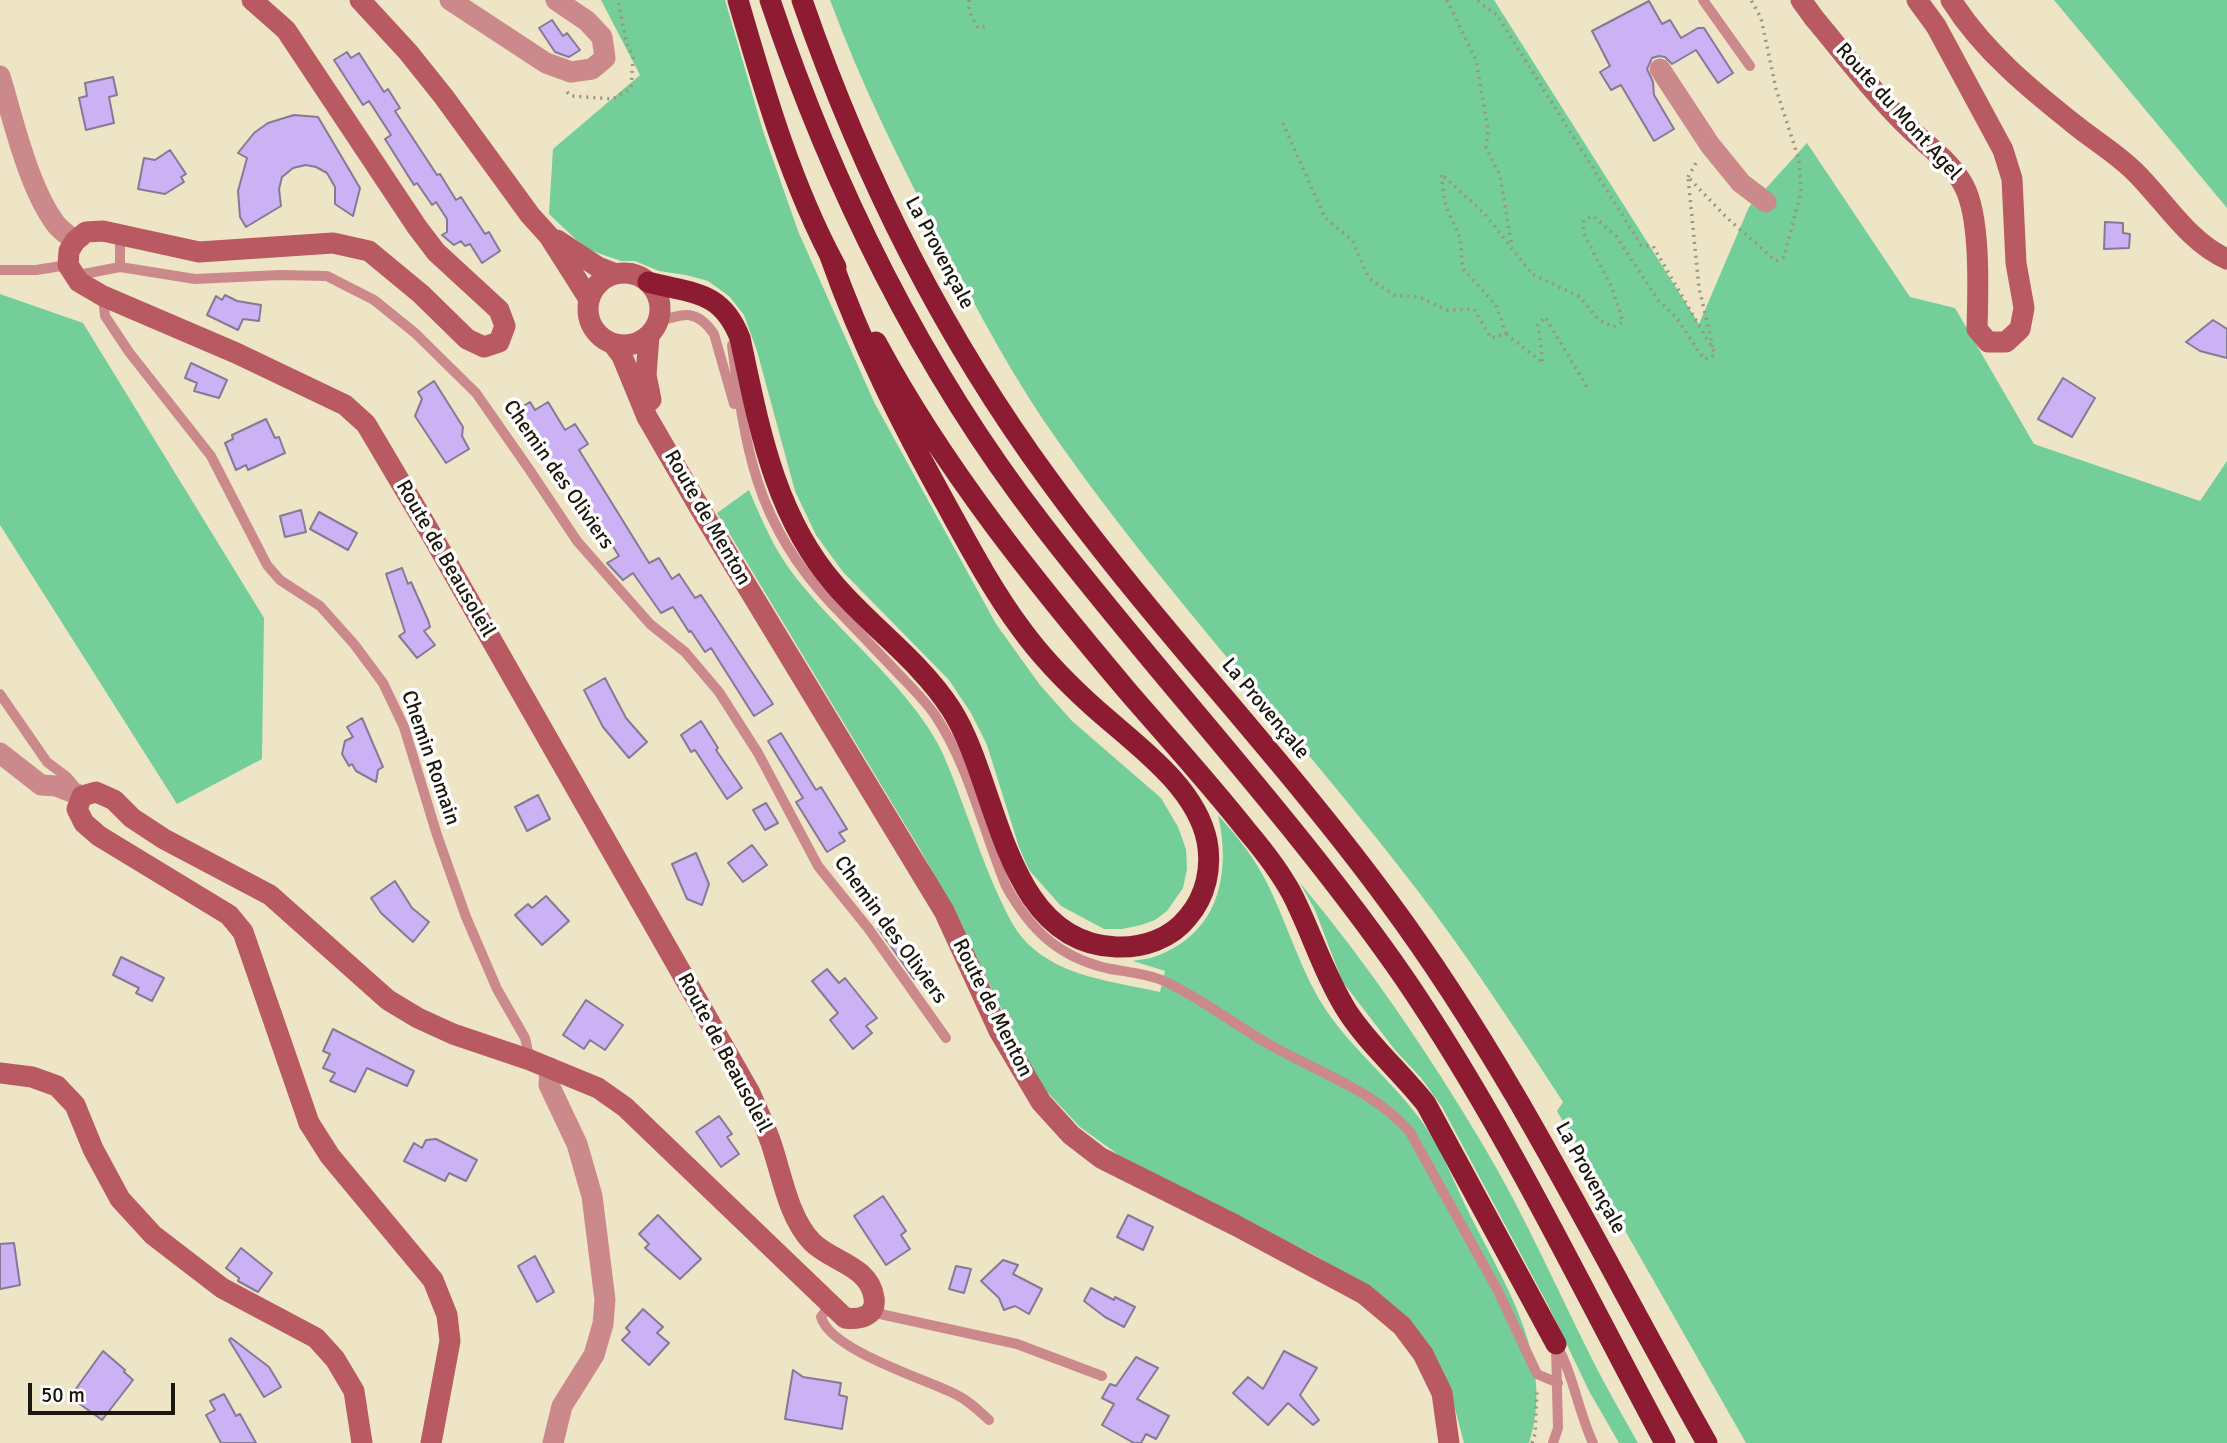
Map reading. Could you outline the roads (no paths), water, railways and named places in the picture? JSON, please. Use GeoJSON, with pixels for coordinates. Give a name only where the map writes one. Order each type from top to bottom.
{"type":"FeatureCollection","features":[{"type":"Feature","properties":{"kind":"highway"},"geometry":{"type":"LineString","coordinates":[[648,282],[702,295],[725,309],[733,319],[740,338],[769,463],[793,524],[811,555],[835,586],[932,682],[951,708],[975,755],[1004,843],[1026,889],[1042,911],[1072,936],[1093,944],[1112,947],[1133,947],[1151,943],[1183,924],[1193,912],[1207,880],[1207,841],[1201,821],[1179,785],[1050,664],[1002,602],[890,400],[848,306],[785,148],[738,0]]}},
{"type":"Feature","properties":{"kind":"highway"},"geometry":{"type":"LineString","coordinates":[[770,0],[796,79],[848,199],[897,296],[942,376],[993,458],[1039,521],[1326,872],[1404,979],[1486,1107],[1665,1443]]}},
{"type":"Feature","properties":{"kind":"highway","name":"La Provençale"},"geometry":{"type":"LineString","coordinates":[[802,0],[853,136],[896,229],[934,302],[988,390],[1048,479],[1105,554],[1326,820],[1440,973],[1542,1139],[1707,1443]]}},
{"type":"Feature","properties":{"kind":"highway"},"geometry":{"type":"LineString","coordinates":[[830,256],[884,356],[955,470],[1066,616],[1249,832],[1279,874],[1293,896],[1329,980],[1365,1034],[1426,1104],[1556,1344]]}},
{"type":"Feature","properties":{"kind":"street"},"geometry":{"type":"LineString","coordinates":[[71,270],[69,251],[75,241],[86,232],[103,231],[199,252],[333,243],[369,251],[421,294],[467,338],[484,347],[499,342],[505,326],[499,310],[436,252],[286,30],[252,0]]}},
{"type":"Feature","properties":{"kind":"street"},"geometry":{"type":"LineString","coordinates":[[360,0],[408,52],[444,97],[530,215],[549,236],[589,299]]}},
{"type":"Feature","properties":{"kind":"street"},"geometry":{"type":"LineString","coordinates":[[450,0],[546,63],[571,72],[592,69],[605,58],[603,37],[587,21],[556,0]]}},
{"type":"Feature","properties":{"kind":"street","name":"Route du Mont Agel"},"geometry":{"type":"LineString","coordinates":[[1801,0],[1814,19],[1908,127],[1952,166],[1965,188],[1973,219],[1978,290],[1977,329],[1988,342],[2006,342],[2020,329],[2024,307],[2016,263],[2012,179],[2003,150],[1936,26],[1917,0]]}},
{"type":"Feature","properties":{"kind":"street"},"geometry":{"type":"LineString","coordinates":[[1951,0],[1969,28],[2025,86],[2133,170],[2211,252],[2227,258]]}},
{"type":"Feature","properties":{"kind":"street"},"geometry":{"type":"LineString","coordinates":[[1660,69],[1710,145],[1741,183],[1766,202]]}},
{"type":"Feature","properties":{"kind":"street"},"geometry":{"type":"LineString","coordinates":[[0,76],[33,181],[44,206],[56,225],[75,241]]}},
{"type":"Feature","properties":{"kind":"street"},"geometry":{"type":"LineString","coordinates":[[549,236],[598,267],[615,274]]}},
{"type":"Feature","properties":{"kind":"street","name":"Route de Beausoleil"},"geometry":{"type":"LineString","coordinates":[[71,270],[85,288],[236,353],[345,405],[366,424],[750,1093],[770,1140],[794,1213],[813,1243],[855,1269],[871,1285],[875,1301],[871,1312]]}},
{"type":"Feature","properties":{"kind":"street"},"geometry":{"type":"LineString","coordinates":[[627,273],[648,282],[659,301],[653,329],[636,343],[625,346],[602,338],[589,319],[589,299],[595,286],[605,278],[627,273]]}},
{"type":"Feature","properties":{"kind":"street","name":"Route de Menton"},"geometry":{"type":"LineString","coordinates":[[653,329],[646,375],[659,434]]}},
{"type":"Feature","properties":{"kind":"street","name":"Route de Menton"},"geometry":{"type":"LineString","coordinates":[[613,344],[622,356],[647,417],[702,512],[944,911],[999,1031],[1041,1102],[1071,1135],[1101,1158],[1364,1294],[1402,1326],[1423,1354],[1442,1393],[1449,1443]]}},
{"type":"Feature","properties":{"kind":"street"},"geometry":{"type":"LineString","coordinates":[[0,753],[41,785],[56,786],[82,796],[96,792],[114,800],[132,818],[164,839],[270,895],[388,1000],[418,1018],[453,1034],[598,1087],[625,1107],[845,1318],[859,1320],[871,1312]]}},
{"type":"Feature","properties":{"kind":"street"},"geometry":{"type":"LineString","coordinates":[[82,796],[77,809],[91,830],[229,915],[243,932],[309,1123],[330,1156],[433,1280],[447,1315],[450,1340],[431,1443]]}},
{"type":"Feature","properties":{"kind":"street"},"geometry":{"type":"LineString","coordinates":[[540,1064],[577,1144],[592,1196],[604,1300],[603,1324],[594,1355],[562,1406],[553,1443]]}},
{"type":"Feature","properties":{"kind":"street"},"geometry":{"type":"LineString","coordinates":[[0,1073],[32,1077],[57,1086],[75,1105],[93,1149],[120,1199],[153,1235],[222,1288],[316,1338],[335,1359],[354,1391],[362,1443]]}},
{"type":"Feature","properties":{"kind":"lane"},"geometry":{"type":"LineString","coordinates":[[1703,0],[1750,66]]}},
{"type":"Feature","properties":{"kind":"lane"},"geometry":{"type":"LineString","coordinates":[[120,235],[120,267]]}},
{"type":"Feature","properties":{"kind":"lane","name":"Chemin des Oliviers"},"geometry":{"type":"LineString","coordinates":[[0,270],[120,267],[195,279],[327,276],[374,300],[415,333],[476,393],[530,468],[577,541],[650,624],[685,652],[719,692],[758,753],[818,866],[868,928],[946,1038]]}},
{"type":"Feature","properties":{"kind":"lane","name":"Chemin Romain"},"geometry":{"type":"LineString","coordinates":[[103,296],[105,316],[129,352],[211,456],[267,565],[280,580],[320,606],[355,644],[383,683],[404,727],[437,835],[466,917],[497,989],[540,1064]]}},
{"type":"Feature","properties":{"kind":"lane"},"geometry":{"type":"LineString","coordinates":[[725,309],[742,426],[751,464],[764,500],[798,564],[933,712],[952,742],[1006,886],[1033,929],[1081,960],[1161,980],[1183,991],[1267,1043],[1369,1098],[1399,1119],[1410,1132],[1498,1291],[1537,1374],[1558,1383]]}},
{"type":"Feature","properties":{"kind":"lane"},"geometry":{"type":"LineString","coordinates":[[653,329],[687,314],[698,316],[707,324],[714,334],[724,375],[742,426]]}},
{"type":"Feature","properties":{"kind":"lane"},"geometry":{"type":"LineString","coordinates":[[0,694],[47,762],[67,777],[82,796]]}},
{"type":"Feature","properties":{"kind":"lane"},"geometry":{"type":"LineString","coordinates":[[830,1305],[821,1317],[824,1326],[841,1340],[905,1375],[954,1394],[971,1404],[989,1420]]}},
{"type":"Feature","properties":{"kind":"lane"},"geometry":{"type":"LineString","coordinates":[[871,1312],[1017,1344],[1102,1376]]}},
{"type":"Feature","properties":{"kind":"lane"},"geometry":{"type":"LineString","coordinates":[[1556,1344],[1558,1428],[1562,1443]]}},
{"type":"Feature","properties":{"kind":"lane"},"geometry":{"type":"LineString","coordinates":[[1556,1344],[1572,1378],[1593,1443]]}},
{"type":"Feature","properties":{"kind":"lane"},"geometry":{"type":"LineString","coordinates":[[1553,1443],[1558,1428]]}}]}
